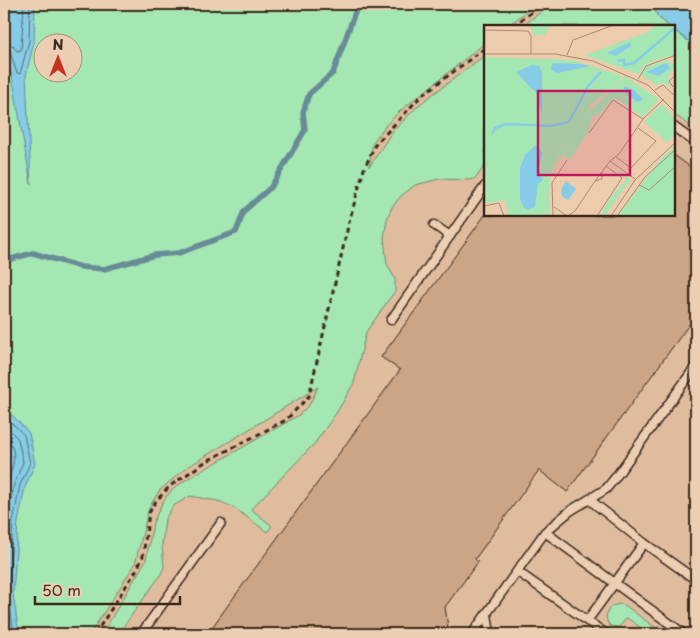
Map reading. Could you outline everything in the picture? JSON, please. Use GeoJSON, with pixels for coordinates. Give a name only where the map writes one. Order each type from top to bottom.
{"type":"FeatureCollection","features":[{"type":"Feature","properties":{"kind":"lane"},"geometry":{"type":"LineString","coordinates":[[675,128],[696,143]]}},
{"type":"Feature","properties":{"kind":"lane"},"geometry":{"type":"LineString","coordinates":[[391,320],[484,187]]}},
{"type":"Feature","properties":{"kind":"lane"},"geometry":{"type":"LineString","coordinates":[[434,225],[450,236]]}},
{"type":"Feature","properties":{"kind":"lane"},"geometry":{"type":"LineString","coordinates":[[472,634],[545,532],[570,511],[606,489],[616,478],[696,366]]}},
{"type":"Feature","properties":{"kind":"lane"},"geometry":{"type":"LineString","coordinates":[[590,500],[644,543],[696,580]]}},
{"type":"Feature","properties":{"kind":"lane"},"geometry":{"type":"LineString","coordinates":[[141,634],[221,523]]}},
{"type":"Feature","properties":{"kind":"lane"},"geometry":{"type":"LineString","coordinates":[[545,532],[684,634]]}},
{"type":"Feature","properties":{"kind":"lane"},"geometry":{"type":"LineString","coordinates":[[587,621],[644,543]]}},
{"type":"Feature","properties":{"kind":"lane"},"geometry":{"type":"LineString","coordinates":[[518,572],[606,634]]}},
{"type":"Feature","properties":{"kind":"lane"},"geometry":{"type":"LineString","coordinates":[[486,614],[490,634]]}},
{"type":"Feature","properties":{"kind":"path"},"geometry":{"type":"LineString","coordinates":[[514,25],[543,4]]}},
{"type":"Feature","properties":{"kind":"path"},"geometry":{"type":"LineString","coordinates":[[95,634],[137,570],[143,556],[150,513],[156,501],[170,486],[199,466],[286,420],[309,396],[349,222],[364,169],[375,145],[421,96],[484,49]]}},
{"type":"Feature","properties":{"kind":"shaded area"},"geometry":{"type":"Polygon","coordinates":[[[445,4],[696,4],[696,634],[69,634],[387,71],[445,4]]]}},
{"type":"Feature","properties":{"kind":"green space"},"geometry":{"type":"Polygon","coordinates":[[[4,4],[537,4],[508,25],[484,25],[484,44],[400,111],[373,142],[369,167],[392,132],[420,104],[484,56],[484,166],[476,178],[470,180],[439,179],[415,185],[401,196],[392,207],[387,219],[384,238],[387,264],[395,279],[395,291],[366,332],[354,383],[337,412],[315,443],[251,509],[272,526],[267,532],[233,507],[218,501],[190,496],[173,506],[165,519],[162,545],[164,567],[160,576],[118,634],[102,634],[146,560],[153,523],[163,501],[171,491],[184,481],[299,415],[310,404],[318,387],[186,468],[159,491],[149,508],[135,564],[90,634],[4,634],[4,4]]]}},
{"type":"Feature","properties":{"kind":"green space"},"geometry":{"type":"Polygon","coordinates":[[[552,4],[652,4],[658,17],[668,25],[523,25],[552,4]]]}},
{"type":"Feature","properties":{"kind":"green space"},"geometry":{"type":"Polygon","coordinates":[[[675,31],[696,47],[696,131],[675,115],[675,31]]]}},
{"type":"Feature","properties":{"kind":"green space"},"geometry":{"type":"Polygon","coordinates":[[[621,604],[664,634],[650,634],[627,618],[619,627],[610,626],[606,618],[608,611],[611,606],[621,604]]]}},
{"type":"Feature","properties":{"kind":"water"},"geometry":{"type":"Polygon","coordinates":[[[4,4],[35,4],[32,50],[26,75],[31,184],[12,76],[4,47],[4,4]]]}},
{"type":"Feature","properties":{"kind":"water"},"geometry":{"type":"Polygon","coordinates":[[[652,4],[696,4],[696,47],[675,31],[675,25],[668,25],[658,17],[652,4]]]}},
{"type":"Feature","properties":{"kind":"water"},"geometry":{"type":"Polygon","coordinates":[[[4,411],[13,416],[29,433],[35,464],[25,487],[18,522],[13,594],[19,634],[4,634],[4,411]]]}},
{"type":"Feature","properties":{"kind":"building"},"geometry":{"type":"Polygon","coordinates":[[[675,156],[696,171],[696,315],[567,492],[539,470],[475,559],[478,562],[445,607],[448,627],[444,634],[207,634],[400,370],[381,357],[484,216],[675,216],[675,156]]]}},
{"type":"Feature","properties":{"kind":"waterway"},"geometry":{"type":"LineString","coordinates":[[4,259],[33,253],[81,267],[104,269],[155,255],[179,253],[236,232],[244,211],[271,187],[305,130],[303,112],[309,94],[333,73],[358,4]]}}]}
